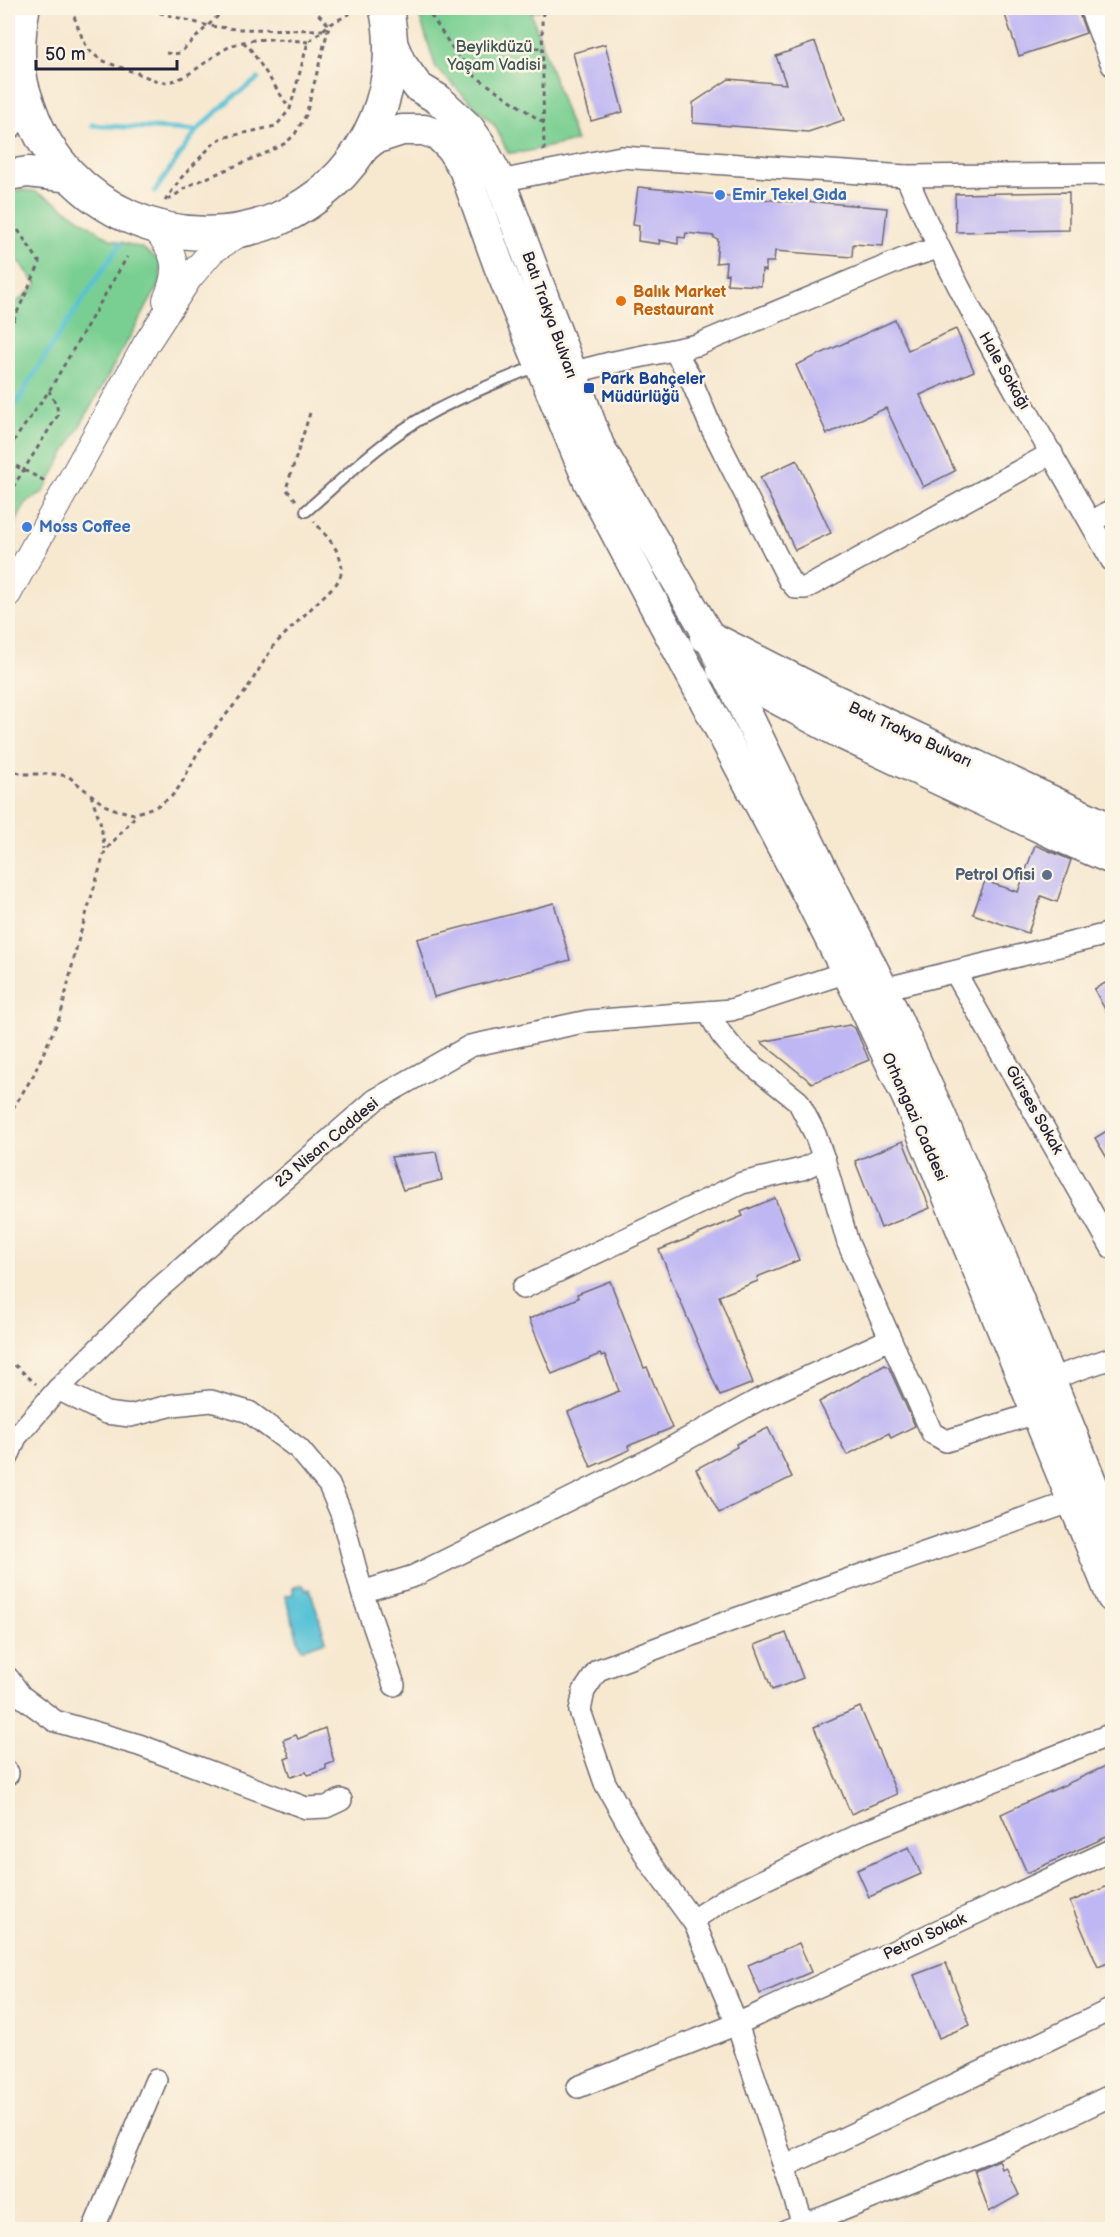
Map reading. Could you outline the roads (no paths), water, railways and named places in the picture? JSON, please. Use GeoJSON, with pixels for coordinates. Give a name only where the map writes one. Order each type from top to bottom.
{"type":"FeatureCollection","features":[{"type":"Feature","properties":{"kind":"main road"},"geometry":{"type":"LineString","coordinates":[[8,124],[17,106],[16,75],[23,8]]}},
{"type":"Feature","properties":{"kind":"main road"},"geometry":{"type":"LineString","coordinates":[[16,75],[46,145],[71,177],[97,200],[115,210],[159,215],[206,234],[245,230],[262,226],[292,213],[313,200],[336,180],[362,149],[377,118],[389,78],[391,41],[386,8]]}},
{"type":"Feature","properties":{"kind":"main road","name":"Batı Trakya Bulvarı"},"geometry":{"type":"LineString","coordinates":[[391,41],[400,62],[418,87],[438,99],[469,128],[500,181],[599,446],[709,636],[726,670]]}},
{"type":"Feature","properties":{"kind":"main road","name":"Batı Trakya Bulvarı"},"geometry":{"type":"LineString","coordinates":[[362,149],[374,139],[412,129],[438,135],[451,148],[464,169],[499,266],[588,480],[681,652],[726,670],[811,717],[1021,818],[1113,859]]}},
{"type":"Feature","properties":{"kind":"main road"},"geometry":{"type":"LineString","coordinates":[[8,175],[28,172],[71,177]]}},
{"type":"Feature","properties":{"kind":"main road"},"geometry":{"type":"LineString","coordinates":[[681,652],[690,641],[709,636]]}},
{"type":"Feature","properties":{"kind":"main road","name":"Batı Trakya Bulvarı"},"geometry":{"type":"LineString","coordinates":[[709,636],[829,697],[1113,830]]}},
{"type":"Feature","properties":{"kind":"main road","name":"Orhangazi Caddesi"},"geometry":{"type":"LineString","coordinates":[[681,652],[847,972],[908,1099],[1113,1597]]}},
{"type":"Feature","properties":{"kind":"main road","name":"Orhangazi Caddesi"},"geometry":{"type":"LineString","coordinates":[[726,670],[883,989],[986,1219],[1113,1534]]}},
{"type":"Feature","properties":{"kind":"main road"},"geometry":{"type":"LineString","coordinates":[[765,752],[764,737],[770,722],[780,715],[811,717]]}},
{"type":"Feature","properties":{"kind":"street"},"geometry":{"type":"LineString","coordinates":[[1090,8],[1113,65]]}},
{"type":"Feature","properties":{"kind":"street"},"geometry":{"type":"LineString","coordinates":[[500,181],[621,157],[906,176],[1113,174]]}},
{"type":"Feature","properties":{"kind":"street","name":"Hale Sokağı"},"geometry":{"type":"LineString","coordinates":[[906,176],[938,248],[1005,374],[1113,561]]}},
{"type":"Feature","properties":{"kind":"street"},"geometry":{"type":"LineString","coordinates":[[8,594],[146,344],[171,288],[174,272],[159,215]]}},
{"type":"Feature","properties":{"kind":"street"},"geometry":{"type":"LineString","coordinates":[[146,344],[200,264],[212,251],[245,230]]}},
{"type":"Feature","properties":{"kind":"street"},"geometry":{"type":"LineString","coordinates":[[571,373],[697,345],[903,259],[938,248]]}},
{"type":"Feature","properties":{"kind":"street"},"geometry":{"type":"LineString","coordinates":[[675,350],[689,375],[711,427],[789,580],[796,588],[806,588],[815,584],[1052,453]]}},
{"type":"Feature","properties":{"kind":"street"},"geometry":{"type":"LineString","coordinates":[[1091,522],[1113,510]]}},
{"type":"Feature","properties":{"kind":"street"},"geometry":{"type":"LineString","coordinates":[[883,989],[1113,933]]}},
{"type":"Feature","properties":{"kind":"street","name":"23 Nisan Caddesi"},"geometry":{"type":"LineString","coordinates":[[8,1457],[16,1437],[53,1395],[157,1290],[375,1100],[470,1046],[588,1021],[730,1010],[847,972]]}},
{"type":"Feature","properties":{"kind":"street","name":"Gürses Sokak"},"geometry":{"type":"LineString","coordinates":[[955,972],[1113,1248]]}},
{"type":"Feature","properties":{"kind":"street"},"geometry":{"type":"LineString","coordinates":[[708,1012],[721,1034],[735,1051],[798,1101],[815,1134],[824,1159],[848,1243],[932,1433],[946,1441],[1036,1413]]}},
{"type":"Feature","properties":{"kind":"street"},"geometry":{"type":"LineString","coordinates":[[523,1288],[742,1183],[802,1169],[824,1159]]}},
{"type":"Feature","properties":{"kind":"street"},"geometry":{"type":"LineString","coordinates":[[362,1592],[414,1576],[647,1461],[758,1400],[890,1339]]}},
{"type":"Feature","properties":{"kind":"street"},"geometry":{"type":"LineString","coordinates":[[1050,1378],[1113,1358]]}},
{"type":"Feature","properties":{"kind":"street"},"geometry":{"type":"LineString","coordinates":[[53,1395],[106,1413],[130,1416],[172,1405],[211,1401],[249,1412],[299,1449],[329,1485],[341,1514],[362,1592],[394,1685]]}},
{"type":"Feature","properties":{"kind":"street"},"geometry":{"type":"LineString","coordinates":[[1073,1501],[735,1618],[598,1670],[584,1691],[580,1712],[605,1783],[649,1861],[695,1924],[737,2024],[784,2167],[795,2227],[1035,2132],[1113,2095]]}},
{"type":"Feature","properties":{"kind":"street"},"geometry":{"type":"LineString","coordinates":[[8,1678],[21,1696],[55,1721],[139,1745],[306,1808],[326,1807],[341,1800]]}},
{"type":"Feature","properties":{"kind":"street"},"geometry":{"type":"LineString","coordinates":[[695,1924],[694,1919],[728,1897],[864,1832],[1113,1734]]}},
{"type":"Feature","properties":{"kind":"street","name":"Petrol Sokak"},"geometry":{"type":"LineString","coordinates":[[578,2087],[737,2024],[1113,1850]]}},
{"type":"Feature","properties":{"kind":"street"},"geometry":{"type":"LineString","coordinates":[[784,2167],[1113,2009]]}},
{"type":"Feature","properties":{"kind":"street"},"geometry":{"type":"LineString","coordinates":[[93,2229],[156,2080]]}},
{"type":"Feature","properties":{"kind":"lane"},"geometry":{"type":"LineString","coordinates":[[306,511],[365,459],[429,414],[539,364]]}},
{"type":"Feature","properties":{"kind":"water"},"geometry":{"type":"Polygon","coordinates":[[[303,1585],[306,1590],[310,1589],[326,1641],[301,1649],[285,1596],[293,1594],[293,1588],[303,1585]]]}},
{"type":"Feature","properties":{"kind":"waterway"},"geometry":{"type":"LineString","coordinates":[[155,191],[196,131],[234,96],[258,79]]}},
{"type":"Feature","properties":{"kind":"waterway"},"geometry":{"type":"LineString","coordinates":[[92,125],[196,131]]}},
{"type":"Feature","properties":{"kind":"waterway"},"geometry":{"type":"LineString","coordinates":[[8,418],[45,356],[120,244]]}},
{"type":"Feature","properties":{"kind":"place","name":"Emir Tekel Gıda"},"geometry":{"type":"Point","coordinates":[720,195]}},
{"type":"Feature","properties":{"kind":"place","name":"Balık Market Restaurant"},"geometry":{"type":"Point","coordinates":[621,301]}},
{"type":"Feature","properties":{"kind":"place","name":"Park Bahçeler Müdürlüğü"},"geometry":{"type":"Point","coordinates":[589,388]}},
{"type":"Feature","properties":{"kind":"place","name":"Moss Coffee"},"geometry":{"type":"Point","coordinates":[27,527]}},
{"type":"Feature","properties":{"kind":"place","name":"Petrol Ofisi"},"geometry":{"type":"Point","coordinates":[1047,875]}},
{"type":"Feature","properties":{"kind":"park label","name":"Beylikdüzü Yaşam Vadisi"},"geometry":{"type":"Point","coordinates":[494,56]}}]}
